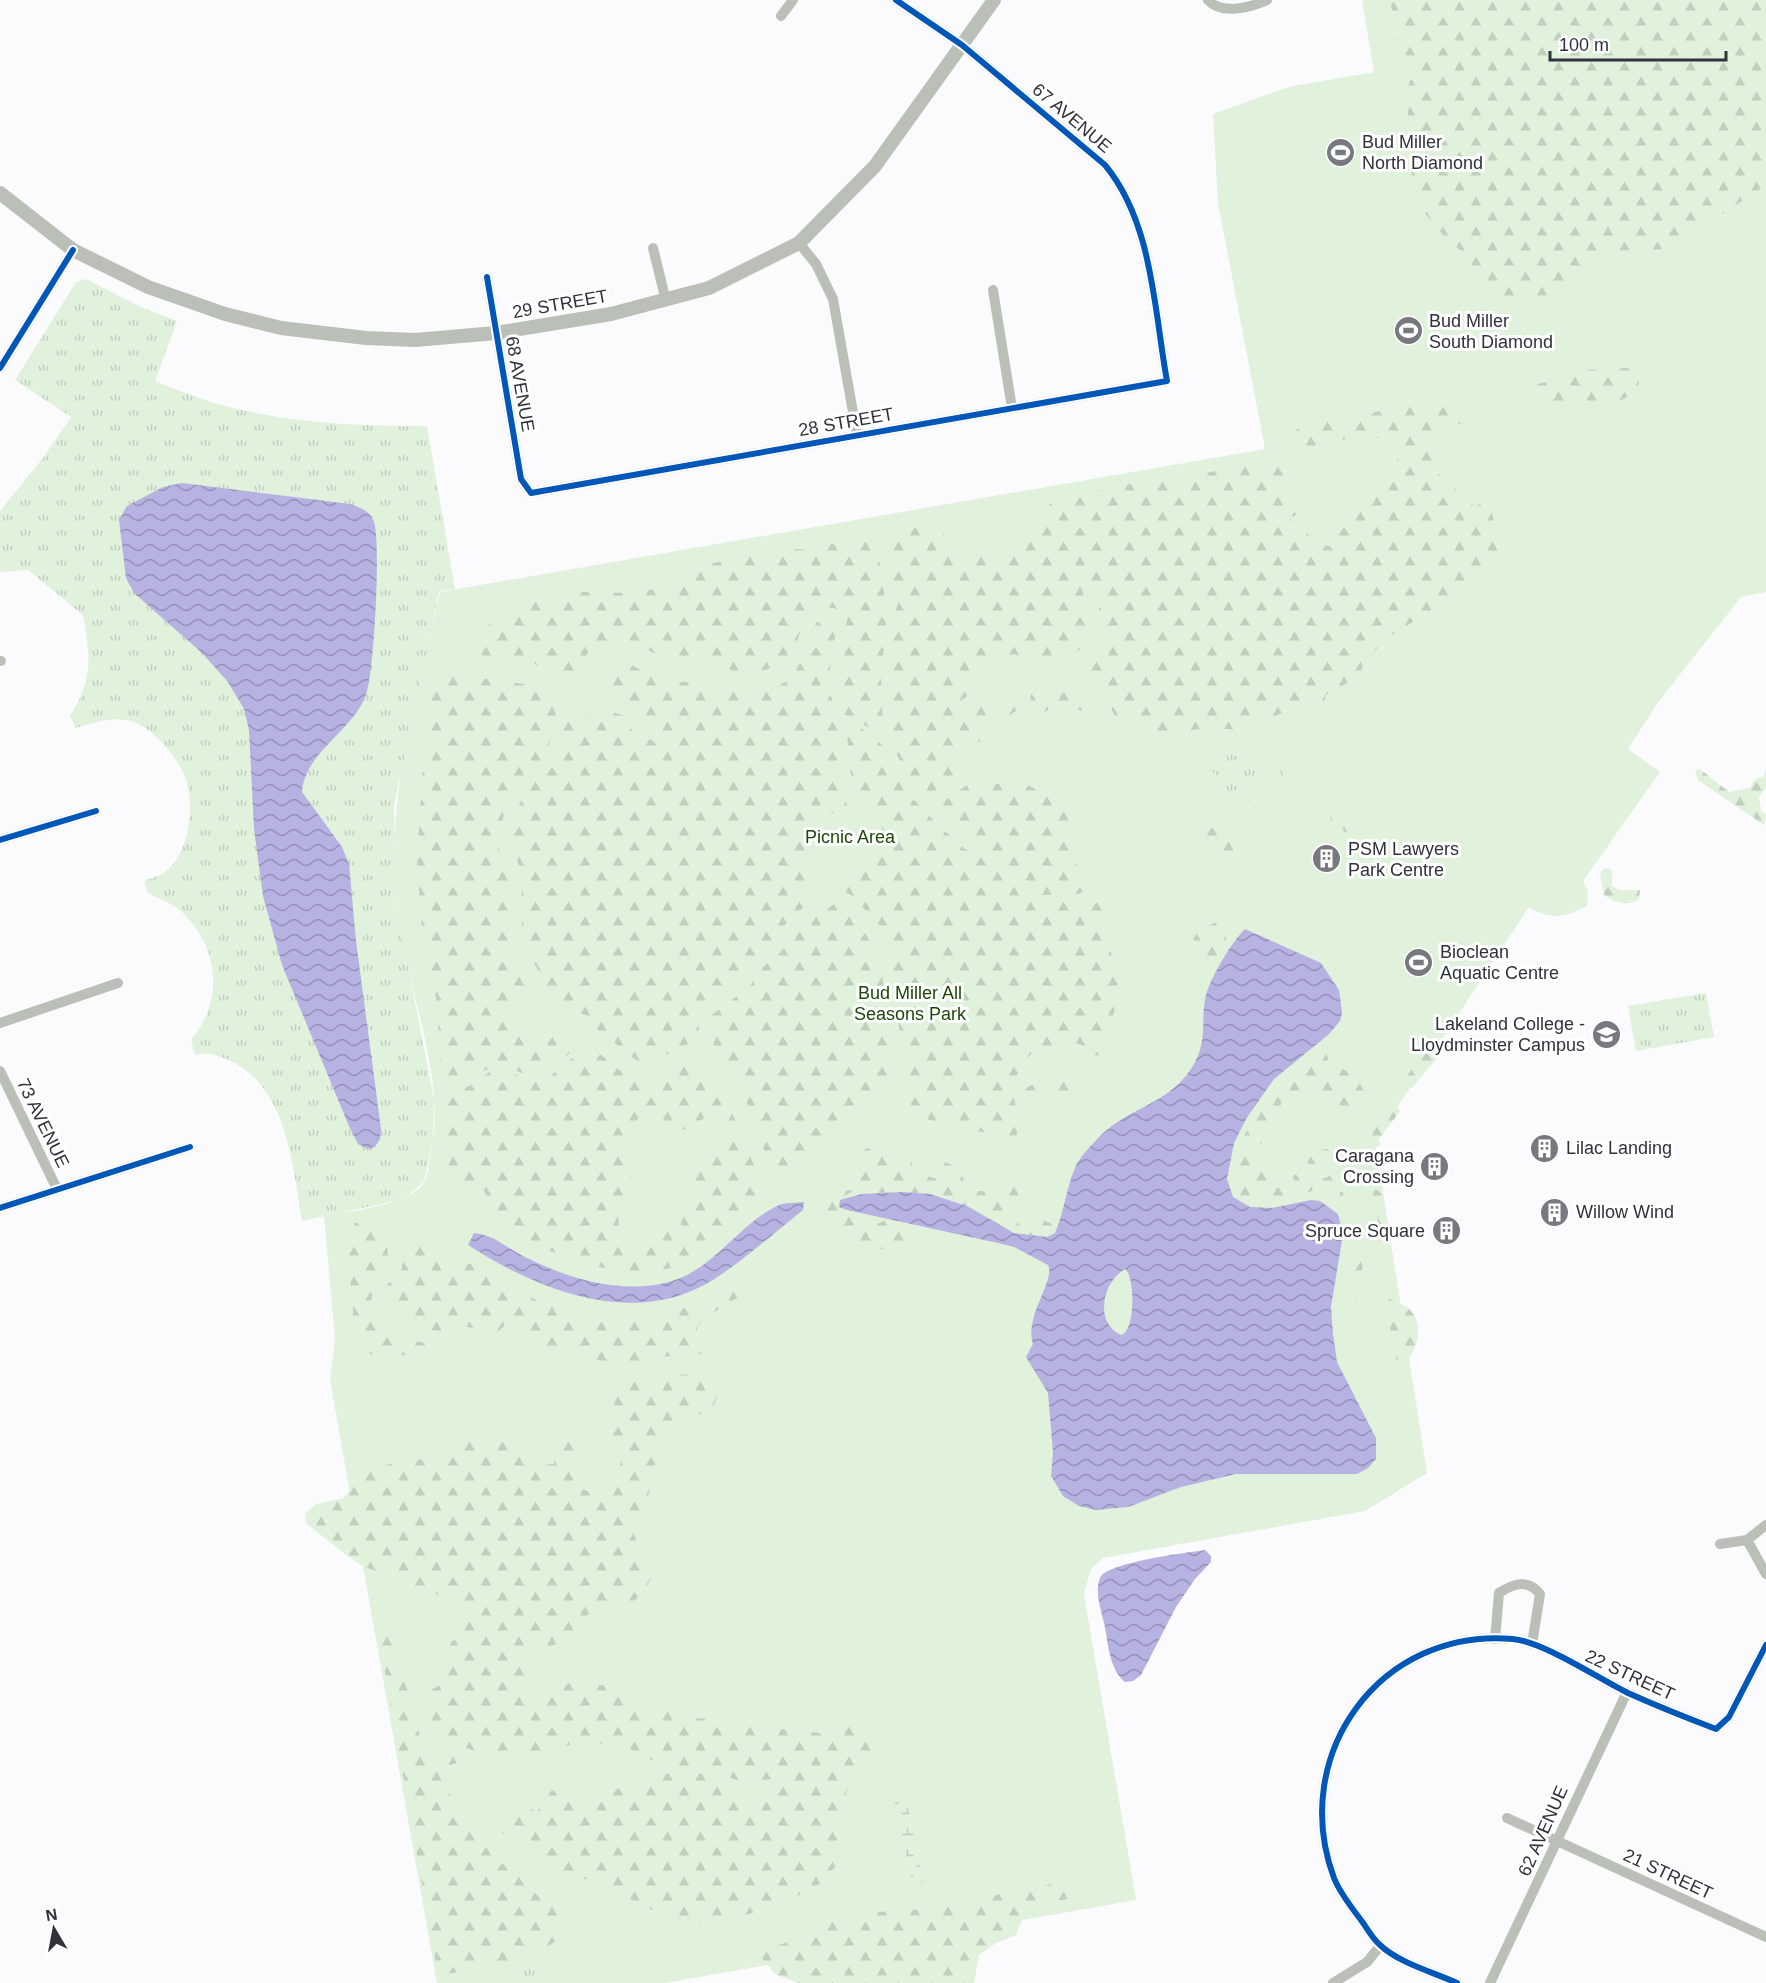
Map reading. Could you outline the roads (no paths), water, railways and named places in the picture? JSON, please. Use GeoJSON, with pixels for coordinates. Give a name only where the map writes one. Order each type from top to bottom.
{"type":"FeatureCollection","features":[{"type":"Feature","properties":{"kind":"street"},"geometry":{"type":"LineString","coordinates":[[781,16],[793,0]]}},
{"type":"Feature","properties":{"kind":"street","name":"67 AVENUE"},"geometry":{"type":"LineString","coordinates":[[896,0],[962,45],[1106,165],[1115,177],[1130,201],[1142,237],[1167,381]]}},
{"type":"Feature","properties":{"kind":"street","name":"29 STREET"},"geometry":{"type":"LineString","coordinates":[[0,193],[73,250],[176,297],[281,328],[366,338],[415,340],[496,333],[666,301],[709,288],[799,243],[875,166],[994,0]]}},
{"type":"Feature","properties":{"kind":"street"},"geometry":{"type":"LineString","coordinates":[[1208,0],[1215,6],[1233,9],[1267,0]]}},
{"type":"Feature","properties":{"kind":"street"},"geometry":{"type":"LineString","coordinates":[[799,243],[816,264],[833,299],[857,435]]}},
{"type":"Feature","properties":{"kind":"street"},"geometry":{"type":"LineString","coordinates":[[653,248],[666,301]]}},
{"type":"Feature","properties":{"kind":"street"},"geometry":{"type":"LineString","coordinates":[[0,368],[73,250]]}},
{"type":"Feature","properties":{"kind":"street","name":"68 AVENUE"},"geometry":{"type":"LineString","coordinates":[[487,277],[521,479],[531,493]]}},
{"type":"Feature","properties":{"kind":"street"},"geometry":{"type":"LineString","coordinates":[[993,290],[1012,408]]}},
{"type":"Feature","properties":{"kind":"street","name":"28 STREET"},"geometry":{"type":"LineString","coordinates":[[531,493],[1167,381]]}},
{"type":"Feature","properties":{"kind":"street"},"geometry":{"type":"LineString","coordinates":[[0,840],[96,811]]}},
{"type":"Feature","properties":{"kind":"street"},"geometry":{"type":"LineString","coordinates":[[0,1023],[118,983]]}},
{"type":"Feature","properties":{"kind":"street","name":"73 AVENUE"},"geometry":{"type":"LineString","coordinates":[[0,1071],[57,1189]]}},
{"type":"Feature","properties":{"kind":"street"},"geometry":{"type":"LineString","coordinates":[[0,1208],[190,1146]]}},
{"type":"Feature","properties":{"kind":"street"},"geometry":{"type":"LineString","coordinates":[[1720,1544],[1747,1540],[1766,1525]]}},
{"type":"Feature","properties":{"kind":"street"},"geometry":{"type":"LineString","coordinates":[[1747,1540],[1766,1574]]}},
{"type":"Feature","properties":{"kind":"street"},"geometry":{"type":"LineString","coordinates":[[1495,1639],[1499,1593],[1512,1584],[1526,1584],[1534,1587],[1540,1594],[1532,1644]]}},
{"type":"Feature","properties":{"kind":"street","name":"22 STREET"},"geometry":{"type":"LineString","coordinates":[[1380,1946],[1334,1879],[1321,1806],[1323,1780],[1330,1754],[1358,1705],[1384,1678],[1405,1664],[1445,1645],[1516,1639],[1532,1644],[1627,1692],[1716,1729],[1729,1717],[1766,1645]]}},
{"type":"Feature","properties":{"kind":"street","name":"62 AVENUE"},"geometry":{"type":"LineString","coordinates":[[1490,1983],[1627,1692]]}},
{"type":"Feature","properties":{"kind":"street","name":"21 STREET"},"geometry":{"type":"LineString","coordinates":[[1507,1818],[1766,1938]]}},
{"type":"Feature","properties":{"kind":"street"},"geometry":{"type":"LineString","coordinates":[[1333,1983],[1366,1962],[1380,1946],[1457,1983]]}},
{"type":"Feature","properties":{"kind":"water"},"geometry":{"type":"Polygon","coordinates":[[[182,483],[350,504],[368,513],[374,522],[377,555],[376,608],[372,662],[366,695],[351,720],[311,765],[302,792],[342,847],[349,864],[356,941],[381,1129],[380,1139],[375,1147],[368,1149],[358,1144],[349,1126],[282,965],[263,896],[254,829],[249,730],[244,709],[228,682],[202,653],[134,593],[126,578],[119,520],[127,506],[163,487],[182,483]]]}},
{"type":"Feature","properties":{"kind":"water"},"geometry":{"type":"Polygon","coordinates":[[[1245,929],[1321,963],[1339,990],[1342,1013],[1340,1021],[1328,1035],[1274,1079],[1246,1119],[1234,1143],[1227,1179],[1233,1197],[1250,1207],[1272,1208],[1311,1200],[1320,1201],[1338,1214],[1343,1234],[1331,1307],[1337,1362],[1376,1438],[1376,1459],[1368,1468],[1357,1474],[1236,1474],[1181,1487],[1128,1507],[1096,1510],[1079,1506],[1063,1496],[1051,1476],[1053,1452],[1048,1393],[1026,1357],[1033,1344],[1031,1333],[1033,1322],[1048,1280],[1048,1265],[1014,1247],[847,1210],[839,1207],[840,1200],[862,1194],[902,1192],[930,1194],[967,1206],[1014,1233],[1047,1237],[1055,1233],[1072,1176],[1083,1155],[1112,1126],[1175,1087],[1195,1062],[1201,1046],[1207,992],[1233,943],[1245,929]],[[1125,1269],[1117,1275],[1111,1283],[1104,1302],[1107,1321],[1112,1329],[1121,1335],[1126,1331],[1131,1314],[1132,1292],[1125,1269]]]}},
{"type":"Feature","properties":{"kind":"water"},"geometry":{"type":"Polygon","coordinates":[[[804,1202],[803,1210],[713,1280],[683,1294],[651,1302],[619,1302],[587,1298],[555,1289],[495,1261],[468,1245],[474,1233],[481,1234],[495,1239],[544,1266],[581,1279],[620,1286],[659,1284],[678,1279],[705,1264],[751,1223],[777,1206],[804,1202]]]}},
{"type":"Feature","properties":{"kind":"water"},"geometry":{"type":"Polygon","coordinates":[[[1205,1550],[1211,1556],[1211,1562],[1195,1579],[1176,1607],[1141,1675],[1133,1681],[1125,1682],[1116,1671],[1110,1657],[1098,1596],[1100,1578],[1106,1572],[1131,1563],[1205,1550]]]}},
{"type":"Feature","properties":{"kind":"place","name":"Bud Miller North Diamond"},"geometry":{"type":"Point","coordinates":[1341,152]}},
{"type":"Feature","properties":{"kind":"place","name":"Bud Miller South Diamond"},"geometry":{"type":"Point","coordinates":[1408,331]}},
{"type":"Feature","properties":{"kind":"place","name":"PSM Lawyers Park Centre"},"geometry":{"type":"Point","coordinates":[1327,859]}},
{"type":"Feature","properties":{"kind":"place","name":"Bioclean Aquatic Centre"},"geometry":{"type":"Point","coordinates":[1419,962]}},
{"type":"Feature","properties":{"kind":"place","name":"Lakeland College - Lloydminster Campus"},"geometry":{"type":"Point","coordinates":[1606,1034]}},
{"type":"Feature","properties":{"kind":"place","name":"Lilac Landing"},"geometry":{"type":"Point","coordinates":[1545,1148]}},
{"type":"Feature","properties":{"kind":"place","name":"Caragana Crossing"},"geometry":{"type":"Point","coordinates":[1435,1166]}},
{"type":"Feature","properties":{"kind":"place","name":"Willow Wind"},"geometry":{"type":"Point","coordinates":[1555,1212]}},
{"type":"Feature","properties":{"kind":"place","name":"Spruce Square"},"geometry":{"type":"Point","coordinates":[1446,1231]}},
{"type":"Feature","properties":{"kind":"park label","name":"Picnic Area"},"geometry":{"type":"Point","coordinates":[850,837]}},
{"type":"Feature","properties":{"kind":"park label","name":"Bud Miller All Seasons Park"},"geometry":{"type":"Point","coordinates":[910,1003]}}]}
